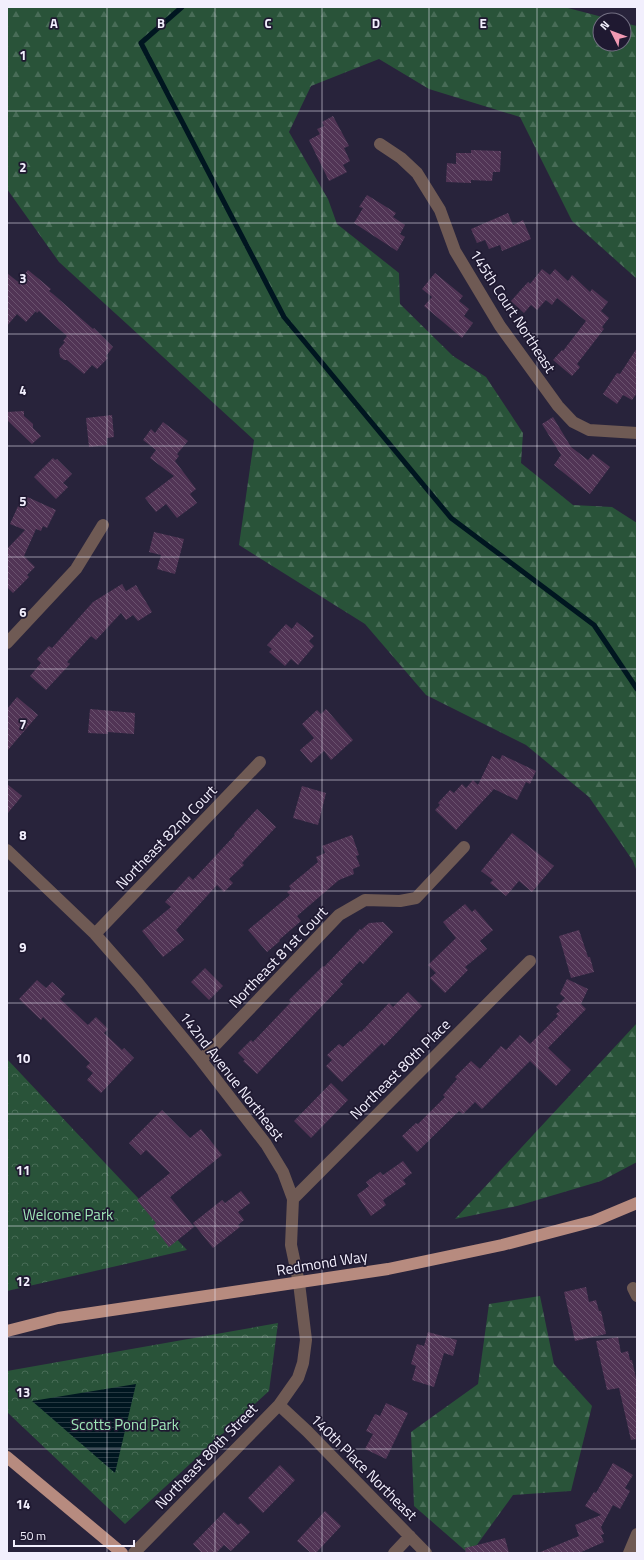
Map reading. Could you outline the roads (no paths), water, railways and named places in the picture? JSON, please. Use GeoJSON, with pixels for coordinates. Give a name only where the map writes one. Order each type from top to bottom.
{"type":"FeatureCollection","features":[{"type":"Feature","properties":{"kind":"main road","name":"Redmond Way"},"geometry":{"type":"LineString","coordinates":[[7,1331],[58,1318],[388,1269],[502,1245],[594,1221],[637,1203]]}},
{"type":"Feature","properties":{"kind":"main road"},"geometry":{"type":"LineString","coordinates":[[7,1457],[122,1553]]}},
{"type":"Feature","properties":{"kind":"street","name":"145th Court Northeast"},"geometry":{"type":"LineString","coordinates":[[380,144],[401,158],[417,173],[440,210],[455,251],[500,326],[558,406],[573,422],[589,430],[637,433]]}},
{"type":"Feature","properties":{"kind":"street"},"geometry":{"type":"LineString","coordinates":[[7,643],[76,569],[103,525]]}},
{"type":"Feature","properties":{"kind":"street","name":"Northeast 82nd Court"},"geometry":{"type":"LineString","coordinates":[[95,934],[260,762]]}},
{"type":"Feature","properties":{"kind":"street","name":"Northeast 81st Court"},"geometry":{"type":"LineString","coordinates":[[201,1060],[339,915],[365,900],[400,901],[416,898],[464,847]]}},
{"type":"Feature","properties":{"kind":"street","name":"142nd Avenue Northeast"},"geometry":{"type":"LineString","coordinates":[[7,850],[95,934],[138,983],[201,1060],[266,1144],[283,1172],[293,1199],[291,1245],[299,1283],[306,1340],[303,1363],[298,1378]]}},
{"type":"Feature","properties":{"kind":"street","name":"Northeast 80th Place"},"geometry":{"type":"LineString","coordinates":[[293,1199],[530,961]]}},
{"type":"Feature","properties":{"kind":"street","name":"Northeast 80th Street"},"geometry":{"type":"LineString","coordinates":[[134,1553],[278,1405],[298,1378]]}},
{"type":"Feature","properties":{"kind":"street","name":"140th Place Northeast"},"geometry":{"type":"LineString","coordinates":[[278,1405],[307,1431],[426,1553]]}},
{"type":"Feature","properties":{"kind":"street"},"geometry":{"type":"LineString","coordinates":[[629,1553],[637,1534]]}},
{"type":"Feature","properties":{"kind":"street"},"geometry":{"type":"LineString","coordinates":[[394,1553],[410,1536]]}},
{"type":"Feature","properties":{"kind":"water"},"geometry":{"type":"Polygon","coordinates":[[[136,1384],[115,1473],[32,1401],[136,1384]]]}},
{"type":"Feature","properties":{"kind":"waterway"},"geometry":{"type":"LineString","coordinates":[[182,7],[141,43],[284,317],[451,518],[594,625],[637,689]]}},
{"type":"Feature","properties":{"kind":"park label","name":"Welcome Park"},"geometry":{"type":"Point","coordinates":[68,1214]}},
{"type":"Feature","properties":{"kind":"park label","name":"Scotts Pond Park"},"geometry":{"type":"Point","coordinates":[125,1424]}}]}
